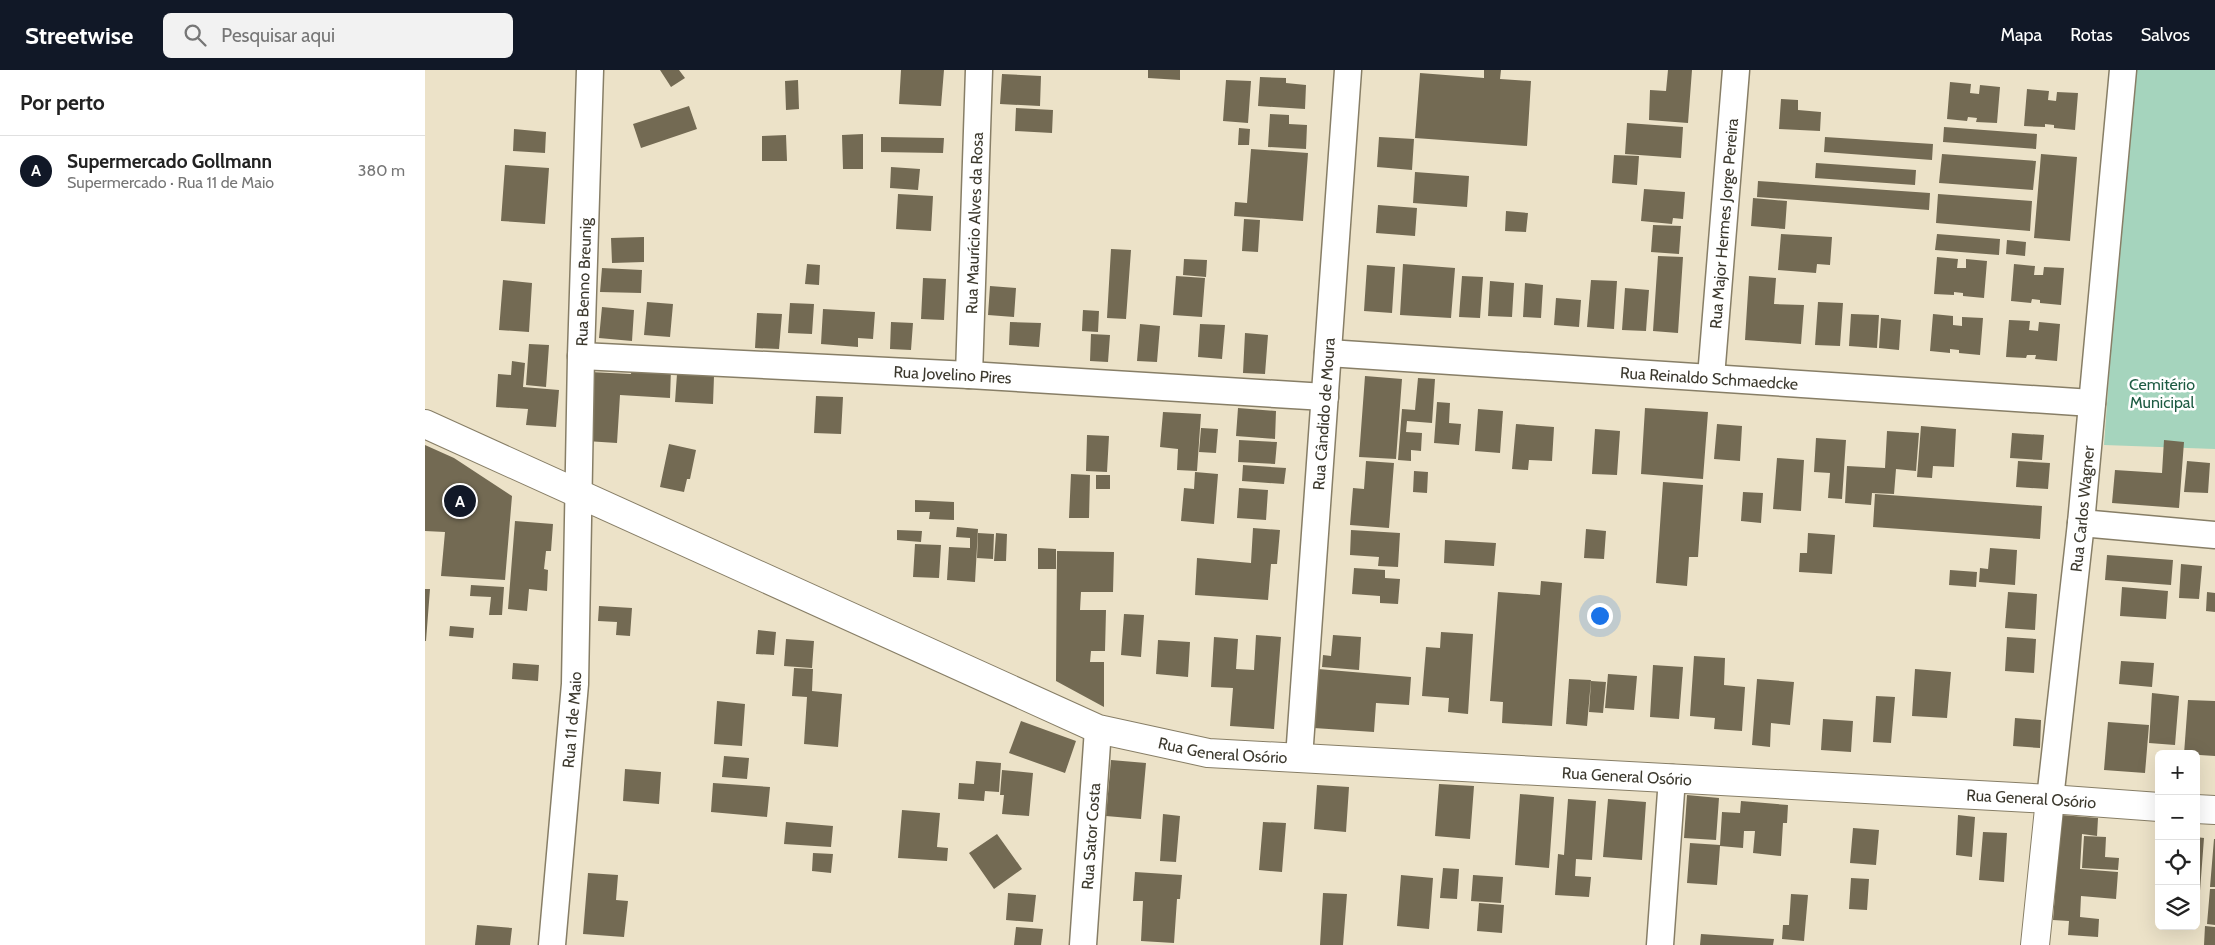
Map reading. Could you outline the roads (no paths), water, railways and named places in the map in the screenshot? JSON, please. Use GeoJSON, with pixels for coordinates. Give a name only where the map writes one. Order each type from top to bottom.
{"type":"FeatureCollection","features":[{"type":"Feature","properties":{"kind":"main road","name":"Rua General Osório"},"geometry":{"type":"LineString","coordinates":[[425,424],[1098,729],[1208,753],[2050,799],[2155,807]]}},
{"type":"Feature","properties":{"kind":"main road","name":"Rua Carlos Wagner"},"geometry":{"type":"LineString","coordinates":[[2035,945],[2050,799]]}},
{"type":"Feature","properties":{"kind":"main road"},"geometry":{"type":"LineString","coordinates":[[2200,809],[2215,810]]}},
{"type":"Feature","properties":{"kind":"street","name":"Rua Benno Breunig"},"geometry":{"type":"LineString","coordinates":[[579,494],[581,356],[590,70]]}},
{"type":"Feature","properties":{"kind":"street","name":"Rua Maurício Alves da Rosa"},"geometry":{"type":"LineString","coordinates":[[969,375],[979,70]]}},
{"type":"Feature","properties":{"kind":"street","name":"Rua Cândido de Moura"},"geometry":{"type":"LineString","coordinates":[[1299,758],[1348,70]]}},
{"type":"Feature","properties":{"kind":"street","name":"Rua Major Hermes Jorge Pereira"},"geometry":{"type":"LineString","coordinates":[[1711,377],[1735,70]]}},
{"type":"Feature","properties":{"kind":"street","name":"Rua Carlos Wagner"},"geometry":{"type":"LineString","coordinates":[[2050,799],[2081,523],[2123,70]]}},
{"type":"Feature","properties":{"kind":"street","name":"Rua Reinaldo Schmaedcke"},"geometry":{"type":"LineString","coordinates":[[1328,353],[2092,403]]}},
{"type":"Feature","properties":{"kind":"street","name":"Rua Jovelino Pires"},"geometry":{"type":"LineString","coordinates":[[581,356],[969,375],[1325,397]]}},
{"type":"Feature","properties":{"kind":"street","name":"Rua 11 de Maio"},"geometry":{"type":"LineString","coordinates":[[552,945],[575,684],[579,494]]}},
{"type":"Feature","properties":{"kind":"street"},"geometry":{"type":"LineString","coordinates":[[2081,523],[2215,535]]}},
{"type":"Feature","properties":{"kind":"street","name":"Rua Sator Costa"},"geometry":{"type":"LineString","coordinates":[[1083,945],[1098,729]]}},
{"type":"Feature","properties":{"kind":"street"},"geometry":{"type":"LineString","coordinates":[[1659,945],[1672,778]]}},
{"type":"Feature","properties":{"kind":"place","name":"Supermercado Gollmann"},"geometry":{"type":"Point","coordinates":[460,501]}},
{"type":"Feature","properties":{"kind":"park label","name":"Cemitério Municipal"},"geometry":{"type":"Point","coordinates":[2162,393]}}]}
